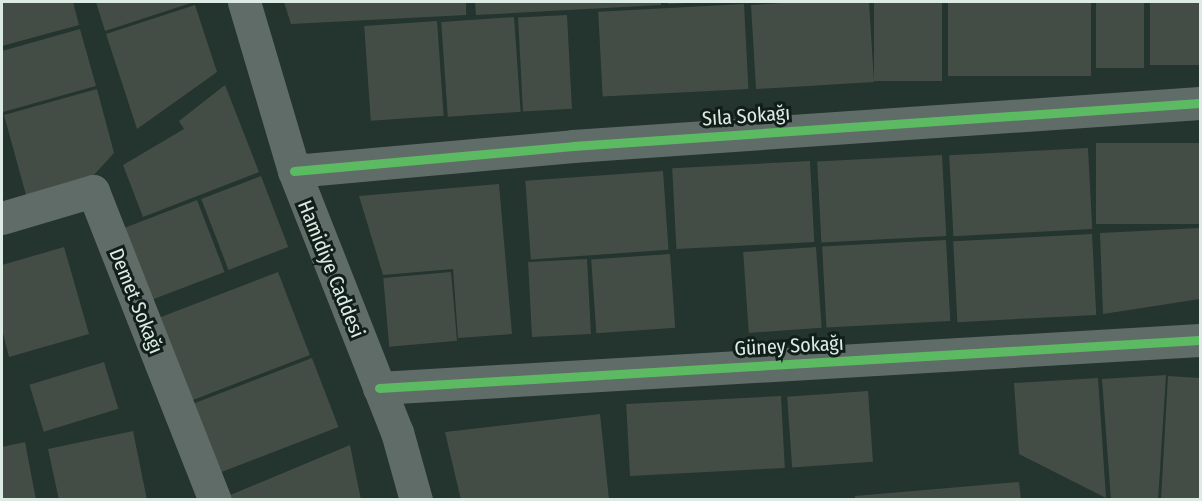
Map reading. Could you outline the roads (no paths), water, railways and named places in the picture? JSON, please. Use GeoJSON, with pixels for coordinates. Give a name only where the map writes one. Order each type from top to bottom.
{"type":"FeatureCollection","features":[{"type":"Feature","properties":{"kind":"street","name":"Hamidiye Caddesi"},"geometry":{"type":"LineString","coordinates":[[244,2],[294,171],[397,432],[416,500]]}},
{"type":"Feature","properties":{"kind":"street","name":"Sıla Sokağı"},"geometry":{"type":"LineString","coordinates":[[294,171],[573,146],[1200,103]]}},
{"type":"Feature","properties":{"kind":"street","name":"Demet Sokağı"},"geometry":{"type":"LineString","coordinates":[[2,218],[93,191],[214,500]]}},
{"type":"Feature","properties":{"kind":"street","name":"Güney Sokağı"},"geometry":{"type":"LineString","coordinates":[[379,388],[1200,340]]}}]}
